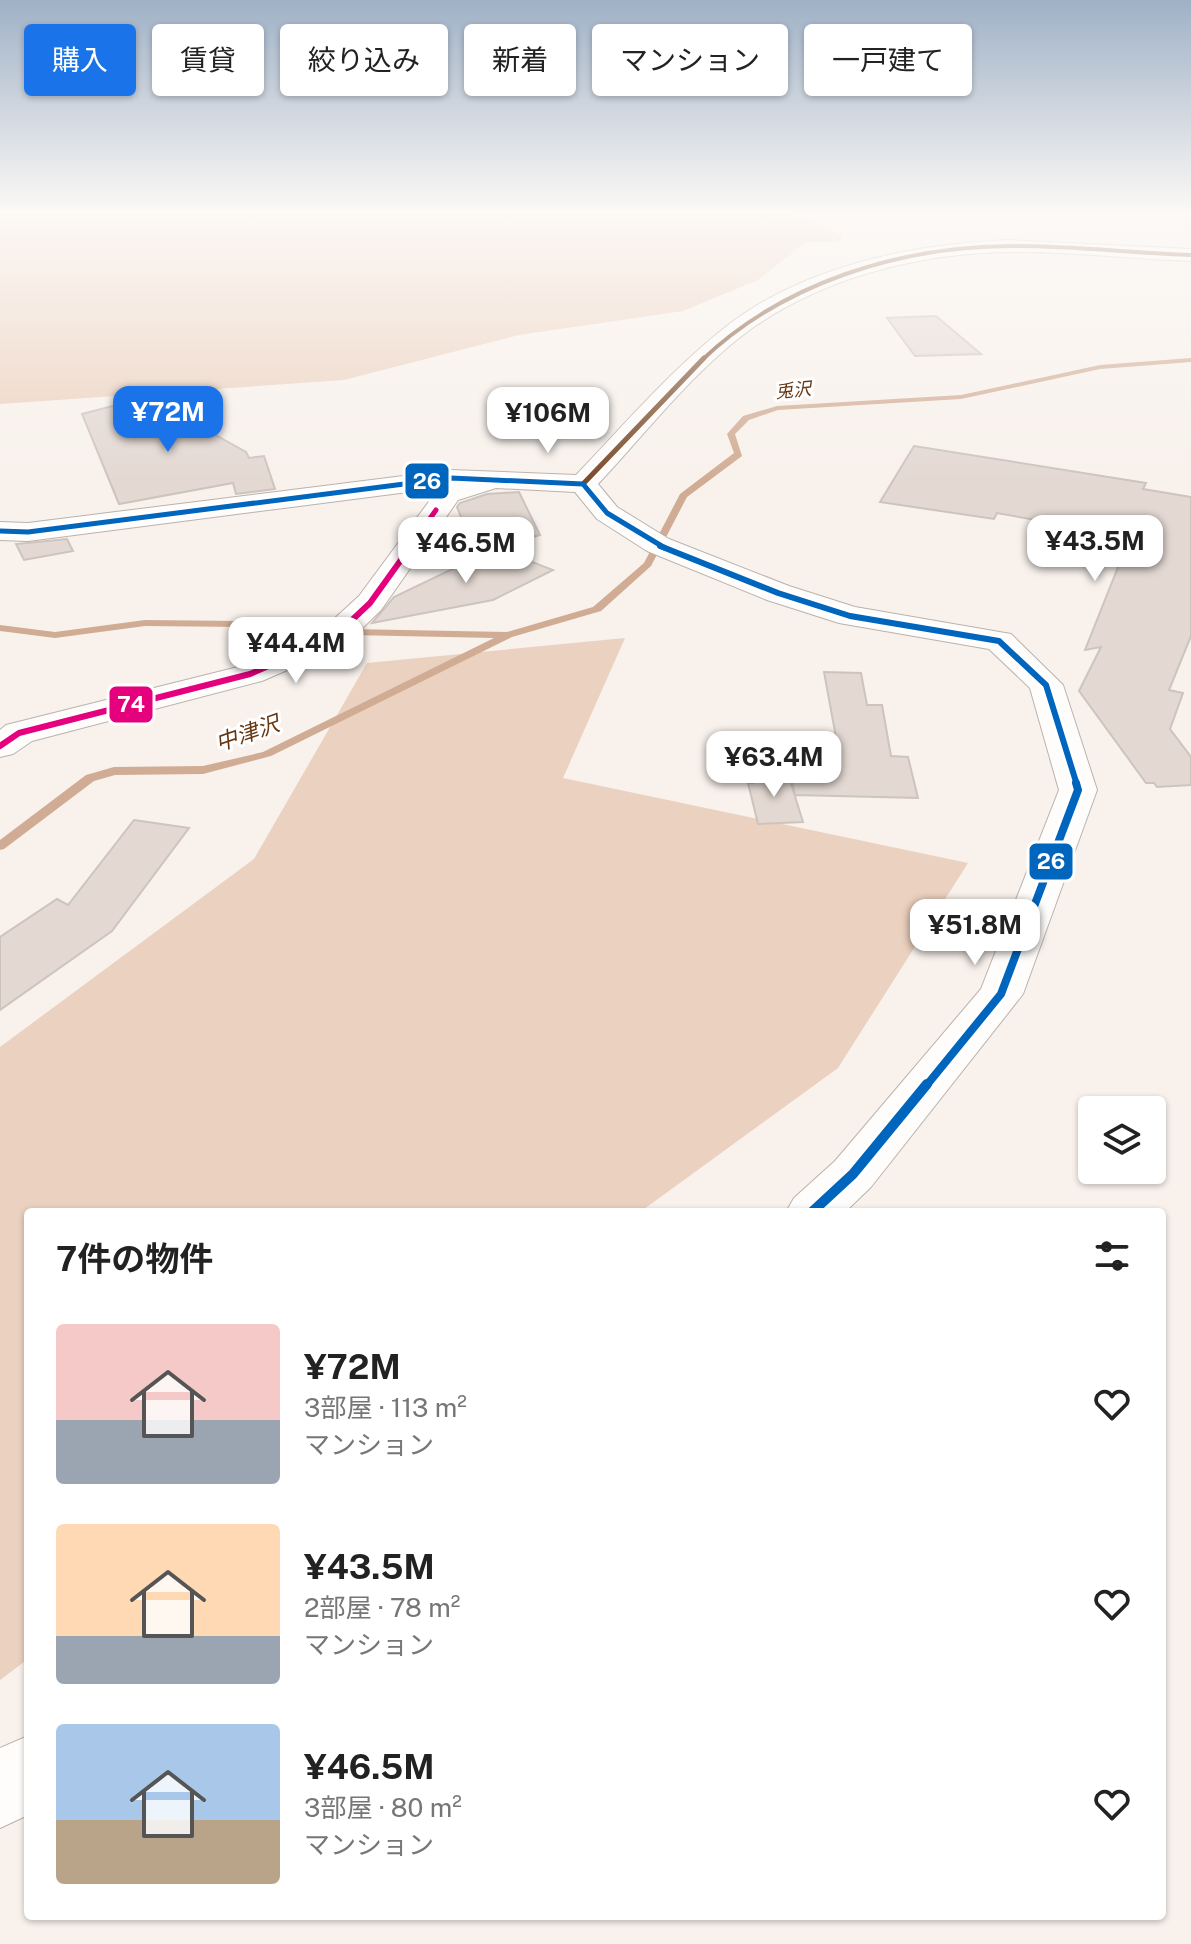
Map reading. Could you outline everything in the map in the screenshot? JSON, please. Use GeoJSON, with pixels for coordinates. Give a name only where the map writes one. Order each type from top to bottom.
{"type":"FeatureCollection","features":[{"type":"Feature","properties":{"kind":"street"},"geometry":{"type":"LineString","coordinates":[[583,484],[715,346],[785,301]]}},
{"type":"Feature","properties":{"kind":"street"},"geometry":{"type":"LineString","coordinates":[[0,531],[44,531],[451,478],[508,478],[583,484],[607,513],[658,545],[737,577],[850,616],[999,641],[1046,685],[1078,790],[1001,994],[853,1174],[816,1208]]}},
{"type":"Feature","properties":{"kind":"street"},"geometry":{"type":"LineString","coordinates":[[0,746],[19,733],[250,674],[333,638],[370,603],[448,494],[508,478]]}},
{"type":"Feature","properties":{"kind":"street"},"geometry":{"type":"LineString","coordinates":[[0,1792],[24,1774]]}},
{"type":"Feature","properties":{"kind":"shaded area"},"geometry":{"type":"Polygon","coordinates":[[[0,301],[708,301],[683,311],[519,335],[344,380],[0,404],[0,301]]]}},
{"type":"Feature","properties":{"kind":"shaded area"},"geometry":{"type":"Polygon","coordinates":[[[625,638],[563,778],[968,863],[838,1068],[646,1208],[24,1208],[24,1662],[0,1680],[0,1047],[254,859],[367,663],[625,638]]]}},
{"type":"Feature","properties":{"kind":"building"},"geometry":{"type":"Polygon","coordinates":[[[936,316],[981,354],[915,356],[887,318],[936,316]]]}},
{"type":"Feature","properties":{"kind":"building"},"geometry":{"type":"Polygon","coordinates":[[[147,397],[246,452],[249,458],[264,456],[275,489],[236,494],[233,483],[119,504],[82,414],[147,397]]]}},
{"type":"Feature","properties":{"kind":"building"},"geometry":{"type":"Polygon","coordinates":[[[914,446],[1146,483],[1143,489],[1191,497],[1191,636],[1169,690],[1183,693],[1170,729],[1191,757],[1191,785],[1157,787],[1154,783],[1146,783],[1079,691],[1101,647],[1085,650],[1130,537],[997,513],[994,519],[880,502],[914,446]]]}},
{"type":"Feature","properties":{"kind":"building"},"geometry":{"type":"Polygon","coordinates":[[[519,492],[540,535],[475,552],[457,507],[460,503],[487,494],[519,492]]]}},
{"type":"Feature","properties":{"kind":"building"},"geometry":{"type":"Polygon","coordinates":[[[67,539],[73,551],[24,560],[16,544],[67,539]]]}},
{"type":"Feature","properties":{"kind":"building"},"geometry":{"type":"Polygon","coordinates":[[[496,548],[553,570],[493,600],[372,623],[394,597],[496,548]]]}},
{"type":"Feature","properties":{"kind":"building"},"geometry":{"type":"Polygon","coordinates":[[[824,672],[861,673],[867,705],[882,705],[891,756],[908,757],[918,798],[795,795],[788,759],[840,759],[824,672]]]}},
{"type":"Feature","properties":{"kind":"building"},"geometry":{"type":"Polygon","coordinates":[[[753,774],[788,774],[803,822],[758,824],[748,783],[754,783],[753,774]]]}},
{"type":"Feature","properties":{"kind":"building"},"geometry":{"type":"Polygon","coordinates":[[[134,820],[189,828],[112,931],[0,1010],[0,937],[57,899],[68,905],[134,820]]]}},
{"type":"Feature","properties":{"kind":"waterway","name":"兎沢"},"geometry":{"type":"LineString","coordinates":[[0,846],[90,778],[114,771],[203,770],[267,754],[508,635],[597,609],[648,564],[683,496],[739,454],[731,434],[746,418],[777,408],[961,397],[1100,367],[1191,360]]}},
{"type":"Feature","properties":{"kind":"waterway"},"geometry":{"type":"LineString","coordinates":[[0,628],[55,635],[145,623],[242,624],[350,632],[506,635]]}},
{"type":"Feature","properties":{"kind":"transit line"},"geometry":{"type":"LineString","coordinates":[[583,484],[714,348],[743,325],[784,301]]}},
{"type":"Feature","properties":{"kind":"transit line","name":"26"},"geometry":{"type":"LineString","coordinates":[[0,531],[28,532],[451,478],[583,484],[607,513],[658,545],[778,593],[850,616],[999,641],[1046,685],[1078,790],[1001,994],[853,1174],[816,1208]]}},
{"type":"Feature","properties":{"kind":"transit line","name":"74"},"geometry":{"type":"LineString","coordinates":[[0,746],[19,733],[250,674],[333,638],[370,603],[436,510]]}},
{"type":"Feature","properties":{"kind":"water label","name":"中津沢"},"geometry":{"type":"Point","coordinates":[247,733]}}]}
